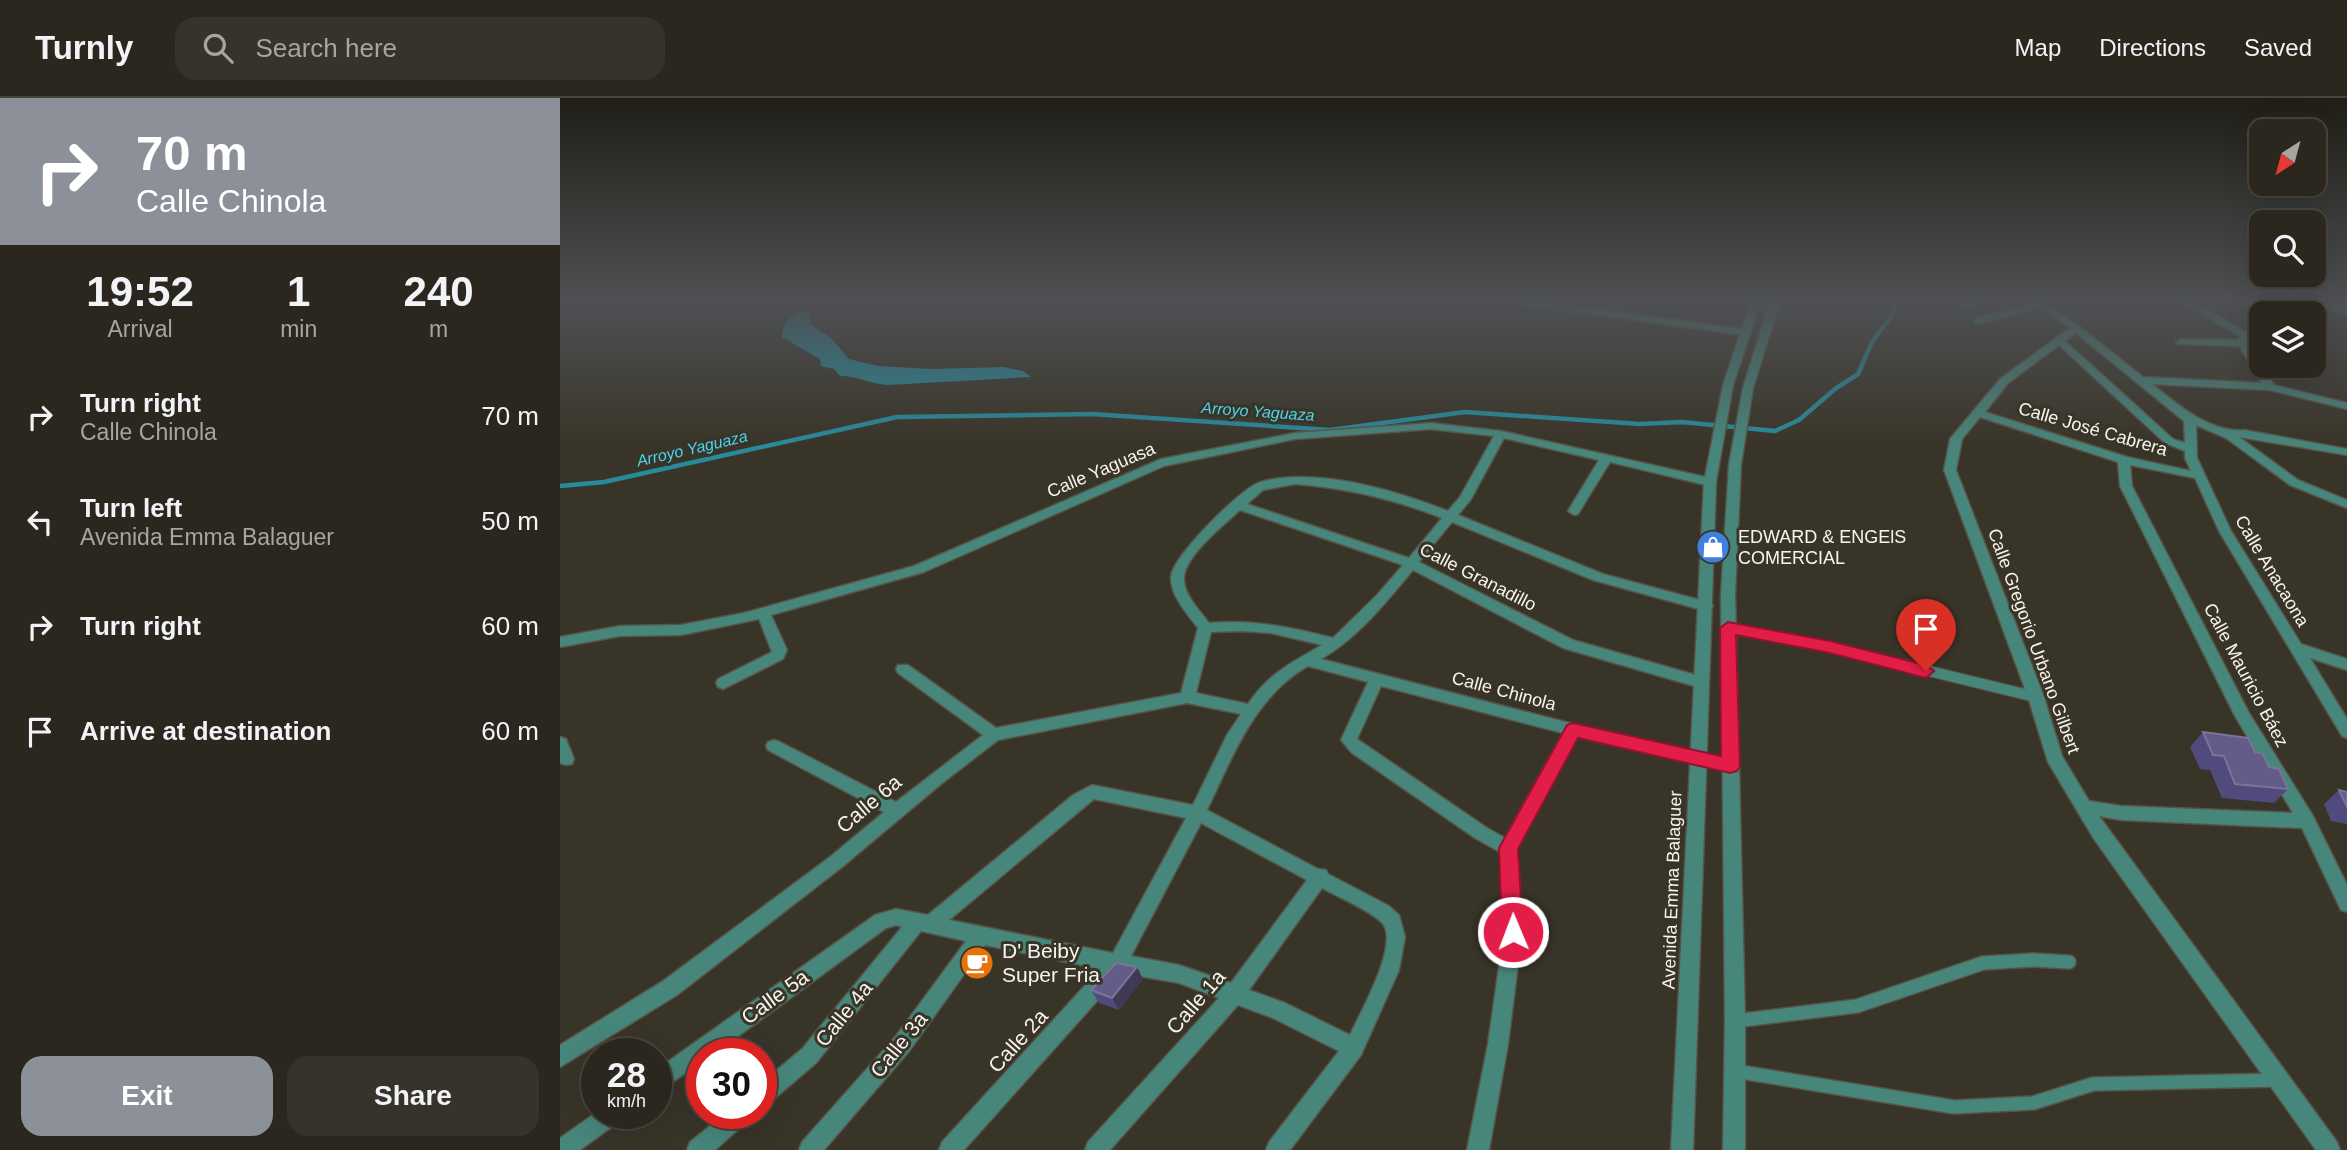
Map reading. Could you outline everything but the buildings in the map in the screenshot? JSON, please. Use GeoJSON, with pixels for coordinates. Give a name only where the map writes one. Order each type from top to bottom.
{"type":"FeatureCollection","features":[{"type":"Feature","properties":{"kind":"street","name":"Avenida Emma Balaguer"},"geometry":{"type":"LineString","coordinates":[[1682,1150],[1710,482],[1728,385],[1739,350]]}},
{"type":"Feature","properties":{"kind":"street"},"geometry":{"type":"LineString","coordinates":[[1734,1150],[1735,1021],[1728,628],[1735,464],[1748,388],[1760,350]]}},
{"type":"Feature","properties":{"kind":"street","name":"Calle Gregorio Urbano Gilbert"},"geometry":{"type":"LineString","coordinates":[[2047,350],[2004,381],[1956,439],[1950,470],[2036,697],[2054,757],[2100,834],[2329,1150]]}},
{"type":"Feature","properties":{"kind":"street"},"geometry":{"type":"LineString","coordinates":[[2070,350],[2162,435],[2192,450]]}},
{"type":"Feature","properties":{"kind":"street"},"geometry":{"type":"LineString","coordinates":[[2103,350],[2190,420],[2200,421],[2225,435],[2287,478],[2317,494],[2347,504]]}},
{"type":"Feature","properties":{"kind":"street"},"geometry":{"type":"LineString","coordinates":[[2246,350],[2270,387]]}},
{"type":"Feature","properties":{"kind":"street"},"geometry":{"type":"LineString","coordinates":[[2139,380],[2270,387],[2347,406]]}},
{"type":"Feature","properties":{"kind":"street","name":"Calle José Cabrera"},"geometry":{"type":"LineString","coordinates":[[1978,412],[2124,460],[2200,476]]}},
{"type":"Feature","properties":{"kind":"street","name":"Calle Anacaona"},"geometry":{"type":"LineString","coordinates":[[2190,420],[2192,458],[2225,531],[2347,732]]}},
{"type":"Feature","properties":{"kind":"street","name":"Calle Yaguasa"},"geometry":{"type":"LineString","coordinates":[[560,642],[620,631],[681,630],[763,612],[922,568],[1168,460],[1309,435],[1431,426],[1501,434],[1710,482]]}},
{"type":"Feature","properties":{"kind":"street"},"geometry":{"type":"LineString","coordinates":[[2225,435],[2244,433],[2347,452]]}},
{"type":"Feature","properties":{"kind":"street","name":"Calle 2a"},"geometry":{"type":"LineString","coordinates":[[950,1150],[1118,963],[1250,710],[1283,674],[1336,644],[1382,598],[1465,499],[1501,434]]}},
{"type":"Feature","properties":{"kind":"street"},"geometry":{"type":"LineString","coordinates":[[1574,511],[1606,459]]}},
{"type":"Feature","properties":{"kind":"street","name":"Calle Mauricio Báez"},"geometry":{"type":"LineString","coordinates":[[2124,460],[2126,486],[2243,716],[2307,821],[2347,904]]}},
{"type":"Feature","properties":{"kind":"street"},"geometry":{"type":"LineString","coordinates":[[1186,697],[1205,628],[1183,596],[1176,578],[1179,570],[1201,538],[1259,487],[1271,483],[1311,480],[1352,485],[1450,516],[1599,577],[1706,606]]}},
{"type":"Feature","properties":{"kind":"street","name":"Calle Granadillo"},"geometry":{"type":"LineString","coordinates":[[1237,505],[1411,563],[1567,644],[1702,682]]}},
{"type":"Feature","properties":{"kind":"street"},"geometry":{"type":"LineString","coordinates":[[723,683],[779,655],[780,650],[763,612]]}},
{"type":"Feature","properties":{"kind":"street"},"geometry":{"type":"LineString","coordinates":[[1205,628],[1237,624],[1265,625],[1336,644]]}},
{"type":"Feature","properties":{"kind":"street"},"geometry":{"type":"LineString","coordinates":[[2296,648],[2347,665]]}},
{"type":"Feature","properties":{"kind":"street","name":"Calle Chinola"},"geometry":{"type":"LineString","coordinates":[[1308,661],[1573,730],[1730,766]]}},
{"type":"Feature","properties":{"kind":"street"},"geometry":{"type":"LineString","coordinates":[[903,669],[994,735]]}},
{"type":"Feature","properties":{"kind":"street"},"geometry":{"type":"LineString","coordinates":[[1377,678],[1349,740],[1447,810],[1508,848]]}},
{"type":"Feature","properties":{"kind":"street","name":"Calle 6a"},"geometry":{"type":"LineString","coordinates":[[560,1057],[670,988],[836,862],[895,810],[994,735],[1186,697],[1250,710]]}},
{"type":"Feature","properties":{"kind":"street"},"geometry":{"type":"LineString","coordinates":[[1478,1150],[1513,932],[1508,848],[1573,730]]}},
{"type":"Feature","properties":{"kind":"street"},"geometry":{"type":"LineString","coordinates":[[560,743],[566,759]]}},
{"type":"Feature","properties":{"kind":"street"},"geometry":{"type":"LineString","coordinates":[[774,746],[895,810]]}},
{"type":"Feature","properties":{"kind":"street","name":"Calle 4a"},"geometry":{"type":"LineString","coordinates":[[777,1083],[809,1056],[924,923],[1079,800],[1092,792],[1197,813]]}},
{"type":"Feature","properties":{"kind":"street"},"geometry":{"type":"LineString","coordinates":[[2083,807],[2121,813],[2307,821]]}},
{"type":"Feature","properties":{"kind":"street"},"geometry":{"type":"LineString","coordinates":[[1197,813],[1321,876],[1383,912],[1393,921],[1396,937],[1390,971],[1354,1048],[1277,1150]]}},
{"type":"Feature","properties":{"kind":"street","name":"Calle 1a"},"geometry":{"type":"LineString","coordinates":[[1096,1150],[1235,993],[1321,876]]}},
{"type":"Feature","properties":{"kind":"street","name":"Calle 5a"},"geometry":{"type":"LineString","coordinates":[[672,1071],[881,921],[896,917],[924,923]]}},
{"type":"Feature","properties":{"kind":"street"},"geometry":{"type":"LineString","coordinates":[[924,923],[1179,974],[1278,1010],[1354,1048]]}},
{"type":"Feature","properties":{"kind":"street","name":"Calle 3a"},"geometry":{"type":"LineString","coordinates":[[810,1150],[904,1043],[981,936]]}},
{"type":"Feature","properties":{"kind":"street"},"geometry":{"type":"LineString","coordinates":[[562,1150],[592,1129]]}},
{"type":"Feature","properties":{"kind":"street"},"geometry":{"type":"LineString","coordinates":[[698,1150],[723,1129]]}},
{"type":"Feature","properties":{"kind":"lane"},"geometry":{"type":"LineString","coordinates":[[1728,628],[1830,647],[2036,697]]}},
{"type":"Feature","properties":{"kind":"lane"},"geometry":{"type":"LineString","coordinates":[[1735,1021],[1857,1006],[1983,963],[2069,962]]}},
{"type":"Feature","properties":{"kind":"lane"},"geometry":{"type":"LineString","coordinates":[[1735,1071],[1954,1107],[2033,1103],[2093,1084],[2280,1080]]}},
{"type":"Feature","properties":{"kind":"water"},"geometry":{"type":"Polygon","coordinates":[[[805,350],[841,350],[849,359],[878,366],[931,369],[1004,367],[1023,371],[1031,377],[888,385],[840,376],[834,369],[821,366],[820,359],[805,350]]]}},
{"type":"Feature","properties":{"kind":"waterway","name":"Arroyo Yaguaza"},"geometry":{"type":"LineString","coordinates":[[560,486],[604,482],[897,417],[1092,414],[1330,430],[1465,412],[1640,424],[1682,422],[1775,431],[1799,420],[1835,389],[1858,374],[1868,350]]}},
{"type":"Feature","properties":{"kind":"place","name":"EDWARD & ENGElS COMERCIAL"},"geometry":{"type":"Point","coordinates":[1713,547]}},
{"type":"Feature","properties":{"kind":"place","name":"D' Beiby Super Fria"},"geometry":{"type":"Point","coordinates":[977,963]}},
{"type":"Feature","properties":{"kind":"route"},"geometry":{"type":"LineString","coordinates":[[1513,932],[1508,848],[1573,730],[1730,766],[1728,628],[1830,647],[1926,671]]}}]}
